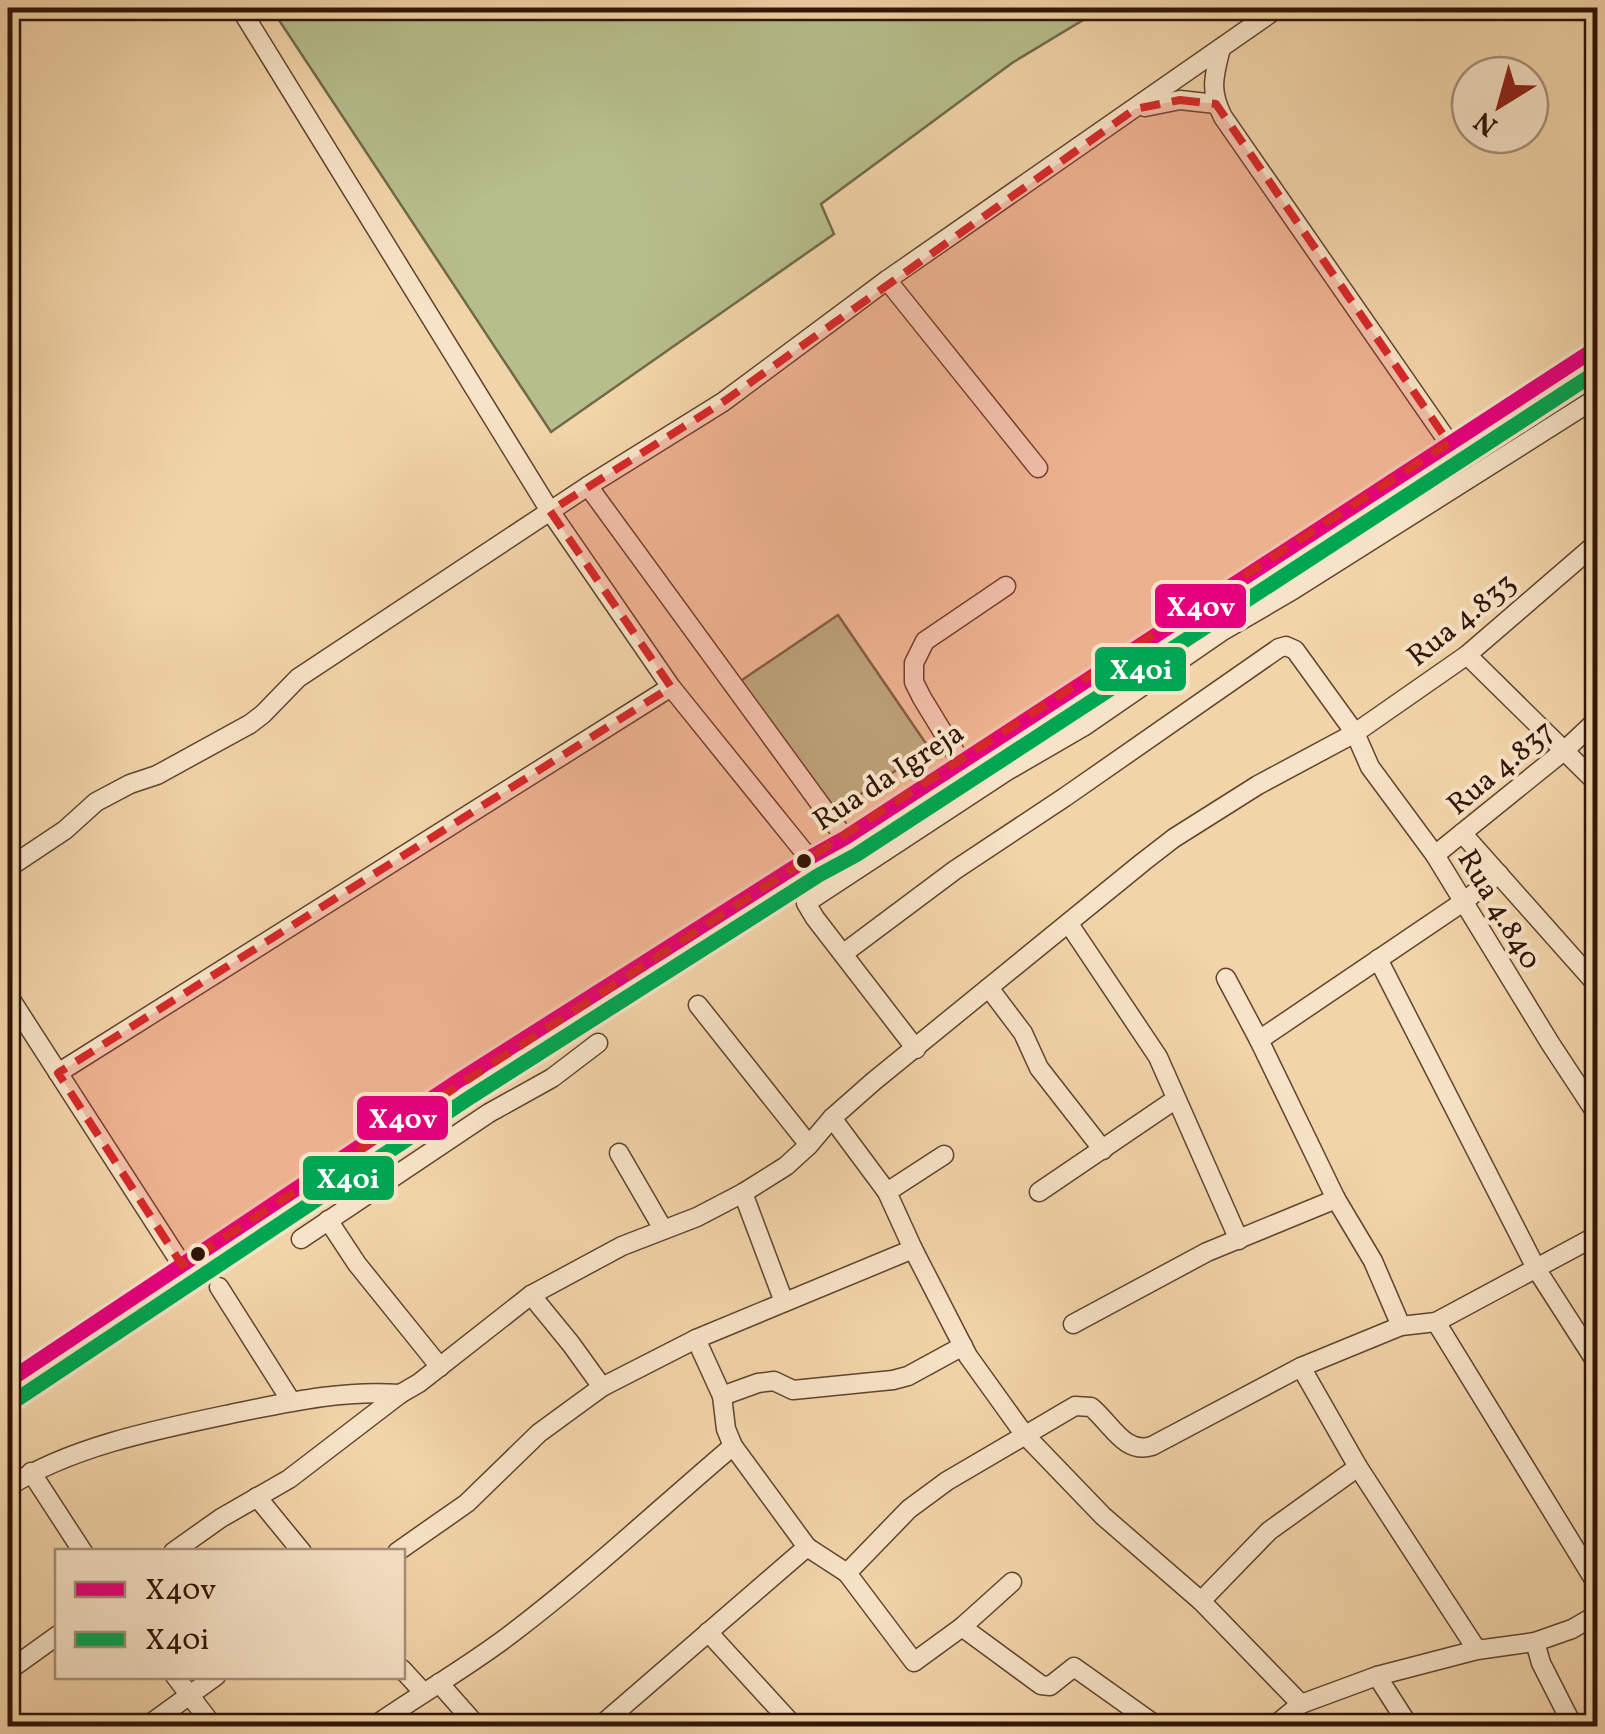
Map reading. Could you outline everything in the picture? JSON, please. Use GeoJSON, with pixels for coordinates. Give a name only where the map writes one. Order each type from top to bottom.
{"type":"FeatureCollection","features":[{"type":"Feature","properties":{"kind":"street"},"geometry":{"type":"LineString","coordinates":[[8,14],[13,8]]}},
{"type":"Feature","properties":{"kind":"street"},"geometry":{"type":"LineString","coordinates":[[240,8],[550,511],[672,687],[810,858]]}},
{"type":"Feature","properties":{"kind":"street"},"geometry":{"type":"LineString","coordinates":[[8,868],[64,830],[96,802],[157,775],[250,724],[298,678],[588,486],[723,402],[887,280],[1278,8]]}},
{"type":"Feature","properties":{"kind":"street"},"geometry":{"type":"LineString","coordinates":[[1221,48],[1214,78],[1216,104],[1449,443]]}},
{"type":"Feature","properties":{"kind":"street"},"geometry":{"type":"LineString","coordinates":[[1135,109],[1180,100],[1216,104]]}},
{"type":"Feature","properties":{"kind":"street"},"geometry":{"type":"LineString","coordinates":[[887,280],[1038,468]]}},
{"type":"Feature","properties":{"kind":"street","name":"Rua da Igreja"},"geometry":{"type":"LineString","coordinates":[[8,1381],[458,1081],[845,838],[1598,347]]}},
{"type":"Feature","properties":{"kind":"street","name":"Rua da Igreja"},"geometry":{"type":"LineString","coordinates":[[844,953],[814,918],[806,902],[1007,771],[1082,727],[1221,632],[1598,397]]}},
{"type":"Feature","properties":{"kind":"street"},"geometry":{"type":"LineString","coordinates":[[588,486],[845,838]]}},
{"type":"Feature","properties":{"kind":"street","name":"Rua 4.833"},"geometry":{"type":"LineString","coordinates":[[177,1549],[221,1518],[289,1479],[531,1295],[622,1246],[697,1218],[786,1166],[874,1081],[1174,838],[1258,785],[1354,733],[1467,655],[1595,550]]}},
{"type":"Feature","properties":{"kind":"street"},"geometry":{"type":"LineString","coordinates":[[962,762],[914,682],[914,664],[925,641],[1006,586]]}},
{"type":"Feature","properties":{"kind":"street","name":"Rua 4.840"},"geometry":{"type":"LineString","coordinates":[[844,953],[955,870],[1286,646],[1295,650],[1354,733],[1370,766],[1435,855],[1598,1116]]}},
{"type":"Feature","properties":{"kind":"street"},"geometry":{"type":"LineString","coordinates":[[1467,655],[1598,784]]}},
{"type":"Feature","properties":{"kind":"street"},"geometry":{"type":"LineString","coordinates":[[58,1072],[672,687]]}},
{"type":"Feature","properties":{"kind":"street","name":"Rua 4.837"},"geometry":{"type":"LineString","coordinates":[[1435,855],[1598,719]]}},
{"type":"Feature","properties":{"kind":"street"},"geometry":{"type":"LineString","coordinates":[[1462,833],[1598,986]]}},
{"type":"Feature","properties":{"kind":"street"},"geometry":{"type":"LineString","coordinates":[[1260,1040],[1498,874]]}},
{"type":"Feature","properties":{"kind":"street"},"geometry":{"type":"LineString","coordinates":[[1069,924],[1158,1057],[1239,1240]]}},
{"type":"Feature","properties":{"kind":"street"},"geometry":{"type":"LineString","coordinates":[[844,953],[916,1049]]}},
{"type":"Feature","properties":{"kind":"street"},"geometry":{"type":"LineString","coordinates":[[1378,959],[1536,1270],[1598,1365]]}},
{"type":"Feature","properties":{"kind":"street"},"geometry":{"type":"LineString","coordinates":[[1226,978],[1336,1199],[1373,1261],[1401,1326]]}},
{"type":"Feature","properties":{"kind":"street"},"geometry":{"type":"LineString","coordinates":[[989,988],[1023,1033],[1039,1068],[1103,1150]]}},
{"type":"Feature","properties":{"kind":"street"},"geometry":{"type":"LineString","coordinates":[[8,995],[182,1265]]}},
{"type":"Feature","properties":{"kind":"street"},"geometry":{"type":"LineString","coordinates":[[698,1005],[809,1145]]}},
{"type":"Feature","properties":{"kind":"street"},"geometry":{"type":"LineString","coordinates":[[301,1239],[489,1113],[552,1078],[598,1043]]}},
{"type":"Feature","properties":{"kind":"street"},"geometry":{"type":"LineString","coordinates":[[1040,1192],[1176,1099]]}},
{"type":"Feature","properties":{"kind":"street"},"geometry":{"type":"LineString","coordinates":[[832,1118],[887,1192],[962,1346],[1024,1434],[1103,1516],[1201,1601],[1290,1718],[1377,1676],[1477,1650],[1535,1642],[1572,1629],[1598,1614]]}},
{"type":"Feature","properties":{"kind":"street"},"geometry":{"type":"LineString","coordinates":[[619,1153],[663,1229]]}},
{"type":"Feature","properties":{"kind":"street"},"geometry":{"type":"LineString","coordinates":[[887,1192],[944,1154]]}},
{"type":"Feature","properties":{"kind":"street"},"geometry":{"type":"LineString","coordinates":[[742,1194],[784,1302]]}},
{"type":"Feature","properties":{"kind":"street"},"geometry":{"type":"LineString","coordinates":[[1073,1324],[1207,1252],[1336,1199]]}},
{"type":"Feature","properties":{"kind":"street"},"geometry":{"type":"LineString","coordinates":[[328,1220],[357,1264],[440,1366]]}},
{"type":"Feature","properties":{"kind":"street"},"geometry":{"type":"LineString","coordinates":[[847,1573],[909,1509],[946,1481],[1075,1406],[1097,1412],[1133,1448],[1152,1446],[1301,1367],[1401,1326],[1436,1322],[1598,1236]]}},
{"type":"Feature","properties":{"kind":"street"},"geometry":{"type":"LineString","coordinates":[[401,1549],[467,1503],[539,1432],[602,1387],[696,1339],[912,1250]]}},
{"type":"Feature","properties":{"kind":"street"},"geometry":{"type":"LineString","coordinates":[[219,1287],[291,1402]]}},
{"type":"Feature","properties":{"kind":"street"},"geometry":{"type":"LineString","coordinates":[[531,1295],[602,1387]]}},
{"type":"Feature","properties":{"kind":"street"},"geometry":{"type":"LineString","coordinates":[[1436,1322],[1598,1586]]}},
{"type":"Feature","properties":{"kind":"street"},"geometry":{"type":"LineString","coordinates":[[696,1339],[722,1396],[732,1446],[807,1548],[847,1573],[914,1662],[962,1627],[1012,1582]]}},
{"type":"Feature","properties":{"kind":"street"},"geometry":{"type":"LineString","coordinates":[[722,1396],[774,1381],[793,1390],[893,1380],[908,1376],[962,1346]]}},
{"type":"Feature","properties":{"kind":"street"},"geometry":{"type":"LineString","coordinates":[[1301,1367],[1358,1467],[1477,1650]]}},
{"type":"Feature","properties":{"kind":"street"},"geometry":{"type":"LineString","coordinates":[[8,1488],[31,1472],[120,1441],[194,1422],[334,1394],[400,1394]]}},
{"type":"Feature","properties":{"kind":"street"},"geometry":{"type":"LineString","coordinates":[[374,1726],[491,1650],[600,1564],[732,1446]]}},
{"type":"Feature","properties":{"kind":"street"},"geometry":{"type":"LineString","coordinates":[[1201,1601],[1268,1531],[1358,1467]]}},
{"type":"Feature","properties":{"kind":"street"},"geometry":{"type":"LineString","coordinates":[[31,1472],[81,1549]]}},
{"type":"Feature","properties":{"kind":"street"},"geometry":{"type":"LineString","coordinates":[[257,1497],[300,1549]]}},
{"type":"Feature","properties":{"kind":"street"},"geometry":{"type":"LineString","coordinates":[[600,1726],[807,1548]]}},
{"type":"Feature","properties":{"kind":"street"},"geometry":{"type":"LineString","coordinates":[[962,1627],[1041,1685],[1050,1686],[1074,1667],[1158,1726]]}},
{"type":"Feature","properties":{"kind":"street"},"geometry":{"type":"LineString","coordinates":[[708,1632],[794,1726]]}},
{"type":"Feature","properties":{"kind":"street"},"geometry":{"type":"LineString","coordinates":[[8,1672],[55,1637]]}},
{"type":"Feature","properties":{"kind":"street"},"geometry":{"type":"LineString","coordinates":[[1535,1642],[1573,1726]]}},
{"type":"Feature","properties":{"kind":"street"},"geometry":{"type":"LineString","coordinates":[[405,1670],[476,1726]]}},
{"type":"Feature","properties":{"kind":"street"},"geometry":{"type":"LineString","coordinates":[[1377,1676],[1409,1726]]}},
{"type":"Feature","properties":{"kind":"street"},"geometry":{"type":"LineString","coordinates":[[177,1679],[213,1726]]}},
{"type":"Feature","properties":{"kind":"street"},"geometry":{"type":"LineString","coordinates":[[147,1726],[212,1679]]}},
{"type":"Feature","properties":{"kind":"highlighted area"},"geometry":{"type":"Polygon","coordinates":[[[1180,100],[1216,104],[1449,443],[182,1265],[58,1073],[671,687],[550,511],[723,402],[1135,109],[1180,100]]]}},
{"type":"Feature","properties":{"kind":"green space"},"geometry":{"type":"Polygon","coordinates":[[[271,8],[1103,8],[1012,63],[821,204],[834,234],[551,432],[271,8]]]}},
{"type":"Feature","properties":{"kind":"green space"},"geometry":{"type":"Polygon","coordinates":[[[838,615],[929,748],[830,815],[739,682],[838,615]]]}},
{"type":"Feature","properties":{"kind":"transit line","name":"X40v"},"geometry":{"type":"LineString","coordinates":[[8,1381],[458,1081],[845,838],[1598,347]]}},
{"type":"Feature","properties":{"kind":"transit line","name":"X40i"},"geometry":{"type":"LineString","coordinates":[[19,1398],[469,1098],[856,855],[1598,371]]}}]}
